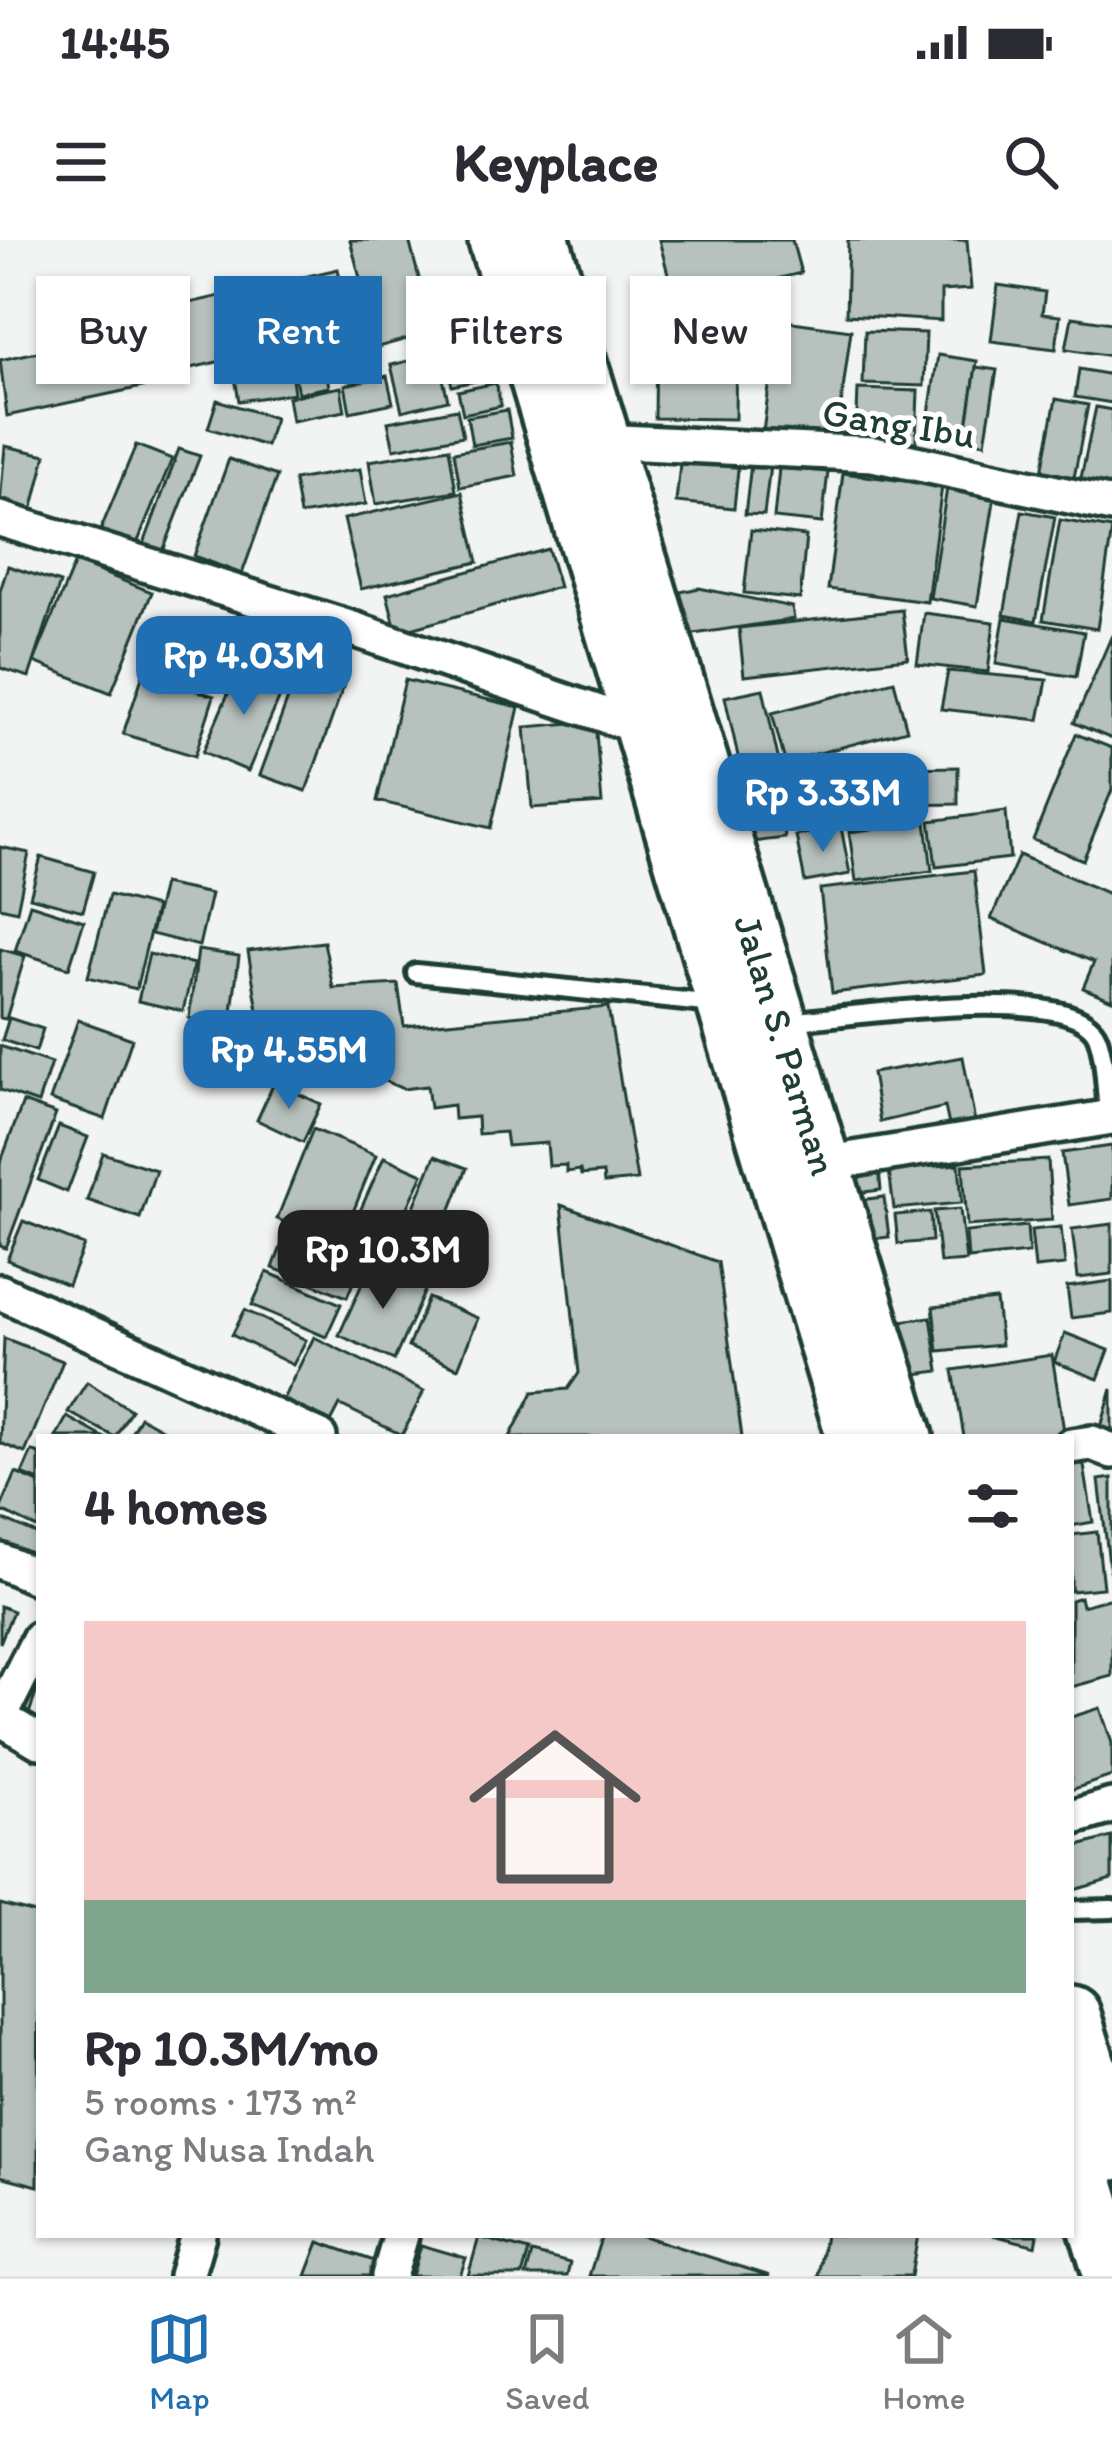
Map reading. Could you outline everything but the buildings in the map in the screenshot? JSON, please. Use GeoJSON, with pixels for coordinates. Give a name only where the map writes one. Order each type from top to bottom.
{"type":"FeatureCollection","features":[{"type":"Feature","properties":{"kind":"highway","name":"Jalan S. Parman"},"geometry":{"type":"LineString","coordinates":[[498,240],[753,1014],[855,1434]]}},
{"type":"Feature","properties":{"kind":"highway","name":"Jalan S. Parman"},"geometry":{"type":"LineString","coordinates":[[540,240],[600,441],[662,742]]}},
{"type":"Feature","properties":{"kind":"highway","name":"Jalan S. Parman"},"geometry":{"type":"LineString","coordinates":[[753,1014],[824,1164],[903,1434]]}},
{"type":"Feature","properties":{"kind":"highway"},"geometry":{"type":"LineString","coordinates":[[1074,2025],[1112,2151]]}},
{"type":"Feature","properties":{"kind":"highway"},"geometry":{"type":"LineString","coordinates":[[1074,2148],[1112,2272]]}},
{"type":"Feature","properties":{"kind":"street","name":"Gang Ibu"},"geometry":{"type":"LineString","coordinates":[[600,441],[874,454],[1112,506]]}},
{"type":"Feature","properties":{"kind":"street"},"geometry":{"type":"LineString","coordinates":[[0,519],[356,630],[662,742]]}},
{"type":"Feature","properties":{"kind":"street"},"geometry":{"type":"LineString","coordinates":[[824,1164],[1111,1118]]}},
{"type":"Feature","properties":{"kind":"street"},"geometry":{"type":"LineString","coordinates":[[0,1292],[312,1434]]}},
{"type":"Feature","properties":{"kind":"street"},"geometry":{"type":"LineString","coordinates":[[1074,1446],[1093,1443],[1112,1451]]}},
{"type":"Feature","properties":{"kind":"street"},"geometry":{"type":"LineString","coordinates":[[0,1561],[36,1577]]}},
{"type":"Feature","properties":{"kind":"street"},"geometry":{"type":"LineString","coordinates":[[36,1646],[0,1717],[36,1739]]}},
{"type":"Feature","properties":{"kind":"street"},"geometry":{"type":"LineString","coordinates":[[1074,1816],[1112,1806]]}},
{"type":"Feature","properties":{"kind":"street"},"geometry":{"type":"LineString","coordinates":[[186,2276],[197,2238]]}},
{"type":"Feature","properties":{"kind":"street"},"geometry":{"type":"LineString","coordinates":[[389,2276],[400,2238]]}},
{"type":"Feature","properties":{"kind":"lane"},"geometry":{"type":"LineString","coordinates":[[416,973],[753,1014],[1029,1004],[1079,1016],[1096,1034],[1111,1118]]}},
{"type":"Feature","properties":{"kind":"lane"},"geometry":{"type":"LineString","coordinates":[[1074,1910],[1112,1909]]}}]}
